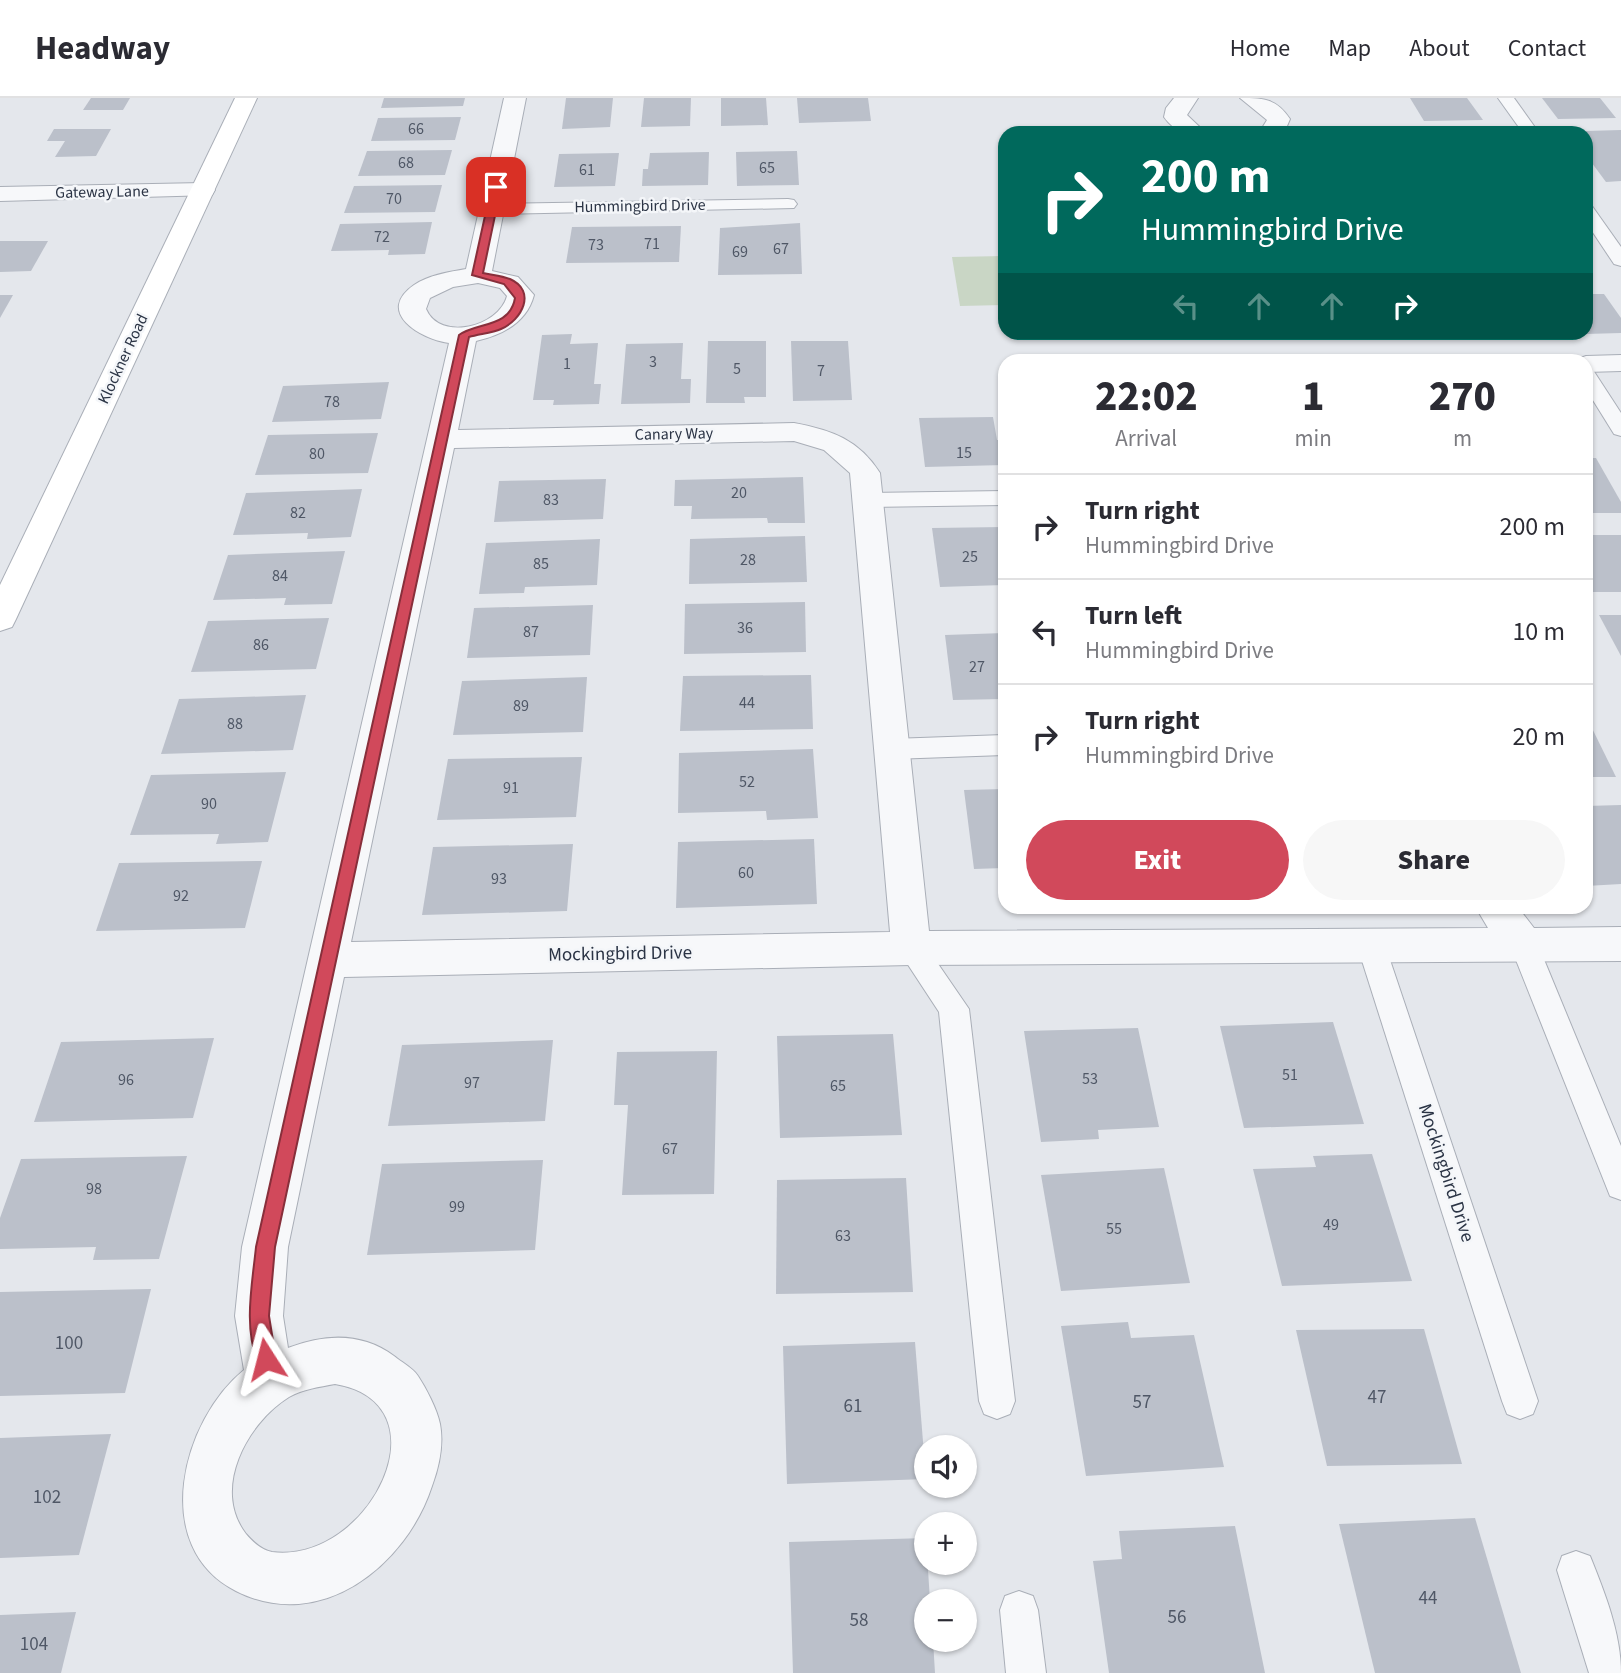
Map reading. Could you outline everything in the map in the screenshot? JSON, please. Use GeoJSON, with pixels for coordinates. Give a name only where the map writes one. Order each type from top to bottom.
{"type":"FeatureCollection","features":[{"type":"Feature","properties":{"kind":"main road","name":"Klockner Road"},"geometry":{"type":"LineString","coordinates":[[0,619],[246,98]]}},
{"type":"Feature","properties":{"kind":"street"},"geometry":{"type":"LineString","coordinates":[[478,275],[515,98]]}},
{"type":"Feature","properties":{"kind":"street"},"geometry":{"type":"LineString","coordinates":[[1186,126],[1175,117],[1177,108],[1187,98]]}},
{"type":"Feature","properties":{"kind":"street"},"geometry":{"type":"LineString","coordinates":[[1251,98],[1268,107],[1279,119],[1276,126]]}},
{"type":"Feature","properties":{"kind":"street","name":"Gateway Lane"},"geometry":{"type":"LineString","coordinates":[[0,194],[203,190]]}},
{"type":"Feature","properties":{"kind":"street"},"geometry":{"type":"LineString","coordinates":[[478,275],[508,282],[517,289],[519,308],[499,326],[464,335],[431,330],[419,324],[413,314],[413,305],[429,286],[452,278],[478,275]]}},
{"type":"Feature","properties":{"kind":"street"},"geometry":{"type":"LineString","coordinates":[[270,1380],[259,1316],[265,1247],[464,335]]}},
{"type":"Feature","properties":{"kind":"street"},"geometry":{"type":"LineString","coordinates":[[1593,364],[1621,363]]}},
{"type":"Feature","properties":{"kind":"street","name":"Canary Way"},"geometry":{"type":"LineString","coordinates":[[441,439],[794,432],[818,436],[839,445],[856,459],[865,473],[911,948]]}},
{"type":"Feature","properties":{"kind":"street"},"geometry":{"type":"LineString","coordinates":[[1500,914],[1524,945]]}},
{"type":"Feature","properties":{"kind":"street","name":"Mockingbird Drive"},"geometry":{"type":"LineString","coordinates":[[329,960],[911,948],[1621,944]]}},
{"type":"Feature","properties":{"kind":"street"},"geometry":{"type":"LineString","coordinates":[[335,1360],[366,1366],[391,1383],[409,1407],[416,1440],[413,1477],[397,1512],[373,1544],[341,1567],[305,1579],[271,1578],[240,1565],[219,1541],[208,1509],[209,1473],[220,1437],[242,1405],[270,1380],[302,1365],[313,1363],[335,1360]]}},
{"type":"Feature","properties":{"kind":"lane"},"geometry":{"type":"LineString","coordinates":[[1506,98],[1526,126]]}},
{"type":"Feature","properties":{"kind":"lane","name":"Hummingbird Drive"},"geometry":{"type":"LineString","coordinates":[[491,209],[788,204]]}},
{"type":"Feature","properties":{"kind":"lane"},"geometry":{"type":"LineString","coordinates":[[1593,220],[1621,260]]}},
{"type":"Feature","properties":{"kind":"lane"},"geometry":{"type":"LineString","coordinates":[[1593,385],[1621,429]]}},
{"type":"Feature","properties":{"kind":"lane"},"geometry":{"type":"LineString","coordinates":[[868,500],[998,498]]}},
{"type":"Feature","properties":{"kind":"lane"},"geometry":{"type":"LineString","coordinates":[[892,749],[998,745]]}},
{"type":"Feature","properties":{"kind":"lane","name":"Mockingbird Drive"},"geometry":{"type":"LineString","coordinates":[[1371,945],[1520,1401]]}},
{"type":"Feature","properties":{"kind":"lane"},"geometry":{"type":"LineString","coordinates":[[1524,945],[1621,1185]]}},
{"type":"Feature","properties":{"kind":"lane"},"geometry":{"type":"LineString","coordinates":[[911,948],[954,1009],[997,1401]]}},
{"type":"Feature","properties":{"kind":"lane"},"geometry":{"type":"LineString","coordinates":[[1576,1570],[1609,1673]]}},
{"type":"Feature","properties":{"kind":"lane"},"geometry":{"type":"LineString","coordinates":[[1019,1610],[1026,1673]]}},
{"type":"Feature","properties":{"kind":"green space"},"geometry":{"type":"Polygon","coordinates":[[[998,256],[998,305],[960,306],[952,257],[998,256]]]}},
{"type":"Feature","properties":{"kind":"building"},"geometry":{"type":"Polygon","coordinates":[[[91,98],[130,98],[123,110],[83,110],[91,98]]]}},
{"type":"Feature","properties":{"kind":"building"},"geometry":{"type":"Polygon","coordinates":[[[384,98],[465,98],[463,106],[381,108],[384,98]]]}},
{"type":"Feature","properties":{"kind":"building"},"geometry":{"type":"Polygon","coordinates":[[[566,98],[613,98],[610,127],[562,129],[566,98]]]}},
{"type":"Feature","properties":{"kind":"building"},"geometry":{"type":"Polygon","coordinates":[[[644,98],[691,98],[690,126],[641,127],[644,98]]]}},
{"type":"Feature","properties":{"kind":"building"},"geometry":{"type":"Polygon","coordinates":[[[721,98],[766,98],[768,125],[721,126],[721,98]]]}},
{"type":"Feature","properties":{"kind":"building"},"geometry":{"type":"Polygon","coordinates":[[[797,98],[868,98],[871,121],[799,123],[797,98]]]}},
{"type":"Feature","properties":{"kind":"building"},"geometry":{"type":"Polygon","coordinates":[[[1410,98],[1467,98],[1483,120],[1424,121],[1410,98]]]}},
{"type":"Feature","properties":{"kind":"building"},"geometry":{"type":"Polygon","coordinates":[[[1542,98],[1600,98],[1616,118],[1558,119],[1542,98]]]}},
{"type":"Feature","properties":{"kind":"building"},"geometry":{"type":"Polygon","coordinates":[[[461,117],[455,140],[371,141],[378,118],[461,117]]]}},
{"type":"Feature","properties":{"kind":"building"},"geometry":{"type":"Polygon","coordinates":[[[54,129],[111,129],[96,156],[55,157],[65,141],[47,141],[54,129]]]}},
{"type":"Feature","properties":{"kind":"building"},"geometry":{"type":"Polygon","coordinates":[[[1621,130],[1621,181],[1606,182],[1593,164],[1593,131],[1621,130]]]}},
{"type":"Feature","properties":{"kind":"building"},"geometry":{"type":"Polygon","coordinates":[[[452,150],[445,175],[358,176],[367,151],[452,150]]]}},
{"type":"Feature","properties":{"kind":"building"},"geometry":{"type":"Polygon","coordinates":[[[797,151],[799,185],[737,186],[736,152],[797,151]]]}},
{"type":"Feature","properties":{"kind":"building"},"geometry":{"type":"Polygon","coordinates":[[[709,152],[708,185],[642,186],[643,169],[648,169],[650,153],[709,152]]]}},
{"type":"Feature","properties":{"kind":"building"},"geometry":{"type":"Polygon","coordinates":[[[619,153],[615,186],[554,187],[559,154],[619,153]]]}},
{"type":"Feature","properties":{"kind":"building"},"geometry":{"type":"Polygon","coordinates":[[[442,185],[435,212],[344,213],[354,186],[442,185]]]}},
{"type":"Feature","properties":{"kind":"building"},"geometry":{"type":"Polygon","coordinates":[[[432,222],[425,254],[388,255],[389,250],[331,251],[340,224],[432,222]]]}},
{"type":"Feature","properties":{"kind":"building"},"geometry":{"type":"Polygon","coordinates":[[[800,223],[802,274],[718,275],[720,228],[800,223]]]}},
{"type":"Feature","properties":{"kind":"building"},"geometry":{"type":"Polygon","coordinates":[[[681,226],[679,262],[566,263],[572,227],[681,226]]]}},
{"type":"Feature","properties":{"kind":"building"},"geometry":{"type":"Polygon","coordinates":[[[0,241],[48,241],[31,271],[0,272],[0,241]]]}},
{"type":"Feature","properties":{"kind":"building"},"geometry":{"type":"Polygon","coordinates":[[[1593,294],[1604,294],[1621,318],[1621,333],[1593,334],[1593,294]]]}},
{"type":"Feature","properties":{"kind":"building"},"geometry":{"type":"Polygon","coordinates":[[[0,295],[13,295],[0,318],[0,295]]]}},
{"type":"Feature","properties":{"kind":"building"},"geometry":{"type":"Polygon","coordinates":[[[572,334],[570,344],[598,343],[594,384],[601,384],[599,404],[553,405],[554,400],[533,400],[542,335],[572,334]]]}},
{"type":"Feature","properties":{"kind":"building"},"geometry":{"type":"Polygon","coordinates":[[[708,341],[766,341],[766,397],[744,397],[745,403],[706,403],[708,341]]]}},
{"type":"Feature","properties":{"kind":"building"},"geometry":{"type":"Polygon","coordinates":[[[791,341],[848,341],[852,400],[793,401],[791,341]]]}},
{"type":"Feature","properties":{"kind":"building"},"geometry":{"type":"Polygon","coordinates":[[[683,343],[681,379],[691,379],[690,403],[621,404],[626,344],[683,343]]]}},
{"type":"Feature","properties":{"kind":"building"},"geometry":{"type":"Polygon","coordinates":[[[389,382],[381,419],[272,422],[283,386],[389,382]]]}},
{"type":"Feature","properties":{"kind":"building"},"geometry":{"type":"Polygon","coordinates":[[[993,417],[998,440],[998,465],[925,467],[919,418],[993,417]]]}},
{"type":"Feature","properties":{"kind":"building"},"geometry":{"type":"Polygon","coordinates":[[[378,433],[368,473],[255,475],[268,435],[378,433]]]}},
{"type":"Feature","properties":{"kind":"building"},"geometry":{"type":"Polygon","coordinates":[[[1593,458],[1596,458],[1621,502],[1621,513],[1593,513],[1593,458]]]}},
{"type":"Feature","properties":{"kind":"building"},"geometry":{"type":"Polygon","coordinates":[[[803,477],[805,523],[768,523],[767,518],[691,519],[692,506],[674,506],[675,480],[803,477]]]}},
{"type":"Feature","properties":{"kind":"building"},"geometry":{"type":"Polygon","coordinates":[[[606,479],[603,519],[494,522],[499,481],[606,479]]]}},
{"type":"Feature","properties":{"kind":"building"},"geometry":{"type":"Polygon","coordinates":[[[362,489],[351,537],[307,539],[308,533],[233,535],[246,493],[362,489]]]}},
{"type":"Feature","properties":{"kind":"building"},"geometry":{"type":"Polygon","coordinates":[[[998,527],[998,585],[940,587],[932,528],[998,527]]]}},
{"type":"Feature","properties":{"kind":"building"},"geometry":{"type":"Polygon","coordinates":[[[1593,535],[1621,535],[1621,592],[1593,592],[1593,535]]]}},
{"type":"Feature","properties":{"kind":"building"},"geometry":{"type":"Polygon","coordinates":[[[805,536],[807,582],[689,584],[690,539],[805,536]]]}},
{"type":"Feature","properties":{"kind":"building"},"geometry":{"type":"Polygon","coordinates":[[[600,539],[597,585],[525,587],[524,593],[479,594],[486,543],[600,539]]]}},
{"type":"Feature","properties":{"kind":"building"},"geometry":{"type":"Polygon","coordinates":[[[345,551],[332,604],[284,605],[286,598],[213,600],[228,555],[345,551]]]}},
{"type":"Feature","properties":{"kind":"building"},"geometry":{"type":"Polygon","coordinates":[[[805,602],[806,652],[684,654],[685,604],[805,602]]]}},
{"type":"Feature","properties":{"kind":"building"},"geometry":{"type":"Polygon","coordinates":[[[593,605],[590,655],[467,658],[474,608],[593,605]]]}},
{"type":"Feature","properties":{"kind":"building"},"geometry":{"type":"Polygon","coordinates":[[[1599,615],[1621,615],[1621,656],[1599,615]]]}},
{"type":"Feature","properties":{"kind":"building"},"geometry":{"type":"Polygon","coordinates":[[[329,618],[316,669],[191,672],[208,621],[329,618]]]}},
{"type":"Feature","properties":{"kind":"building"},"geometry":{"type":"Polygon","coordinates":[[[998,633],[998,699],[953,700],[945,635],[998,633]]]}},
{"type":"Feature","properties":{"kind":"building"},"geometry":{"type":"Polygon","coordinates":[[[811,675],[813,729],[680,731],[683,676],[811,675]]]}},
{"type":"Feature","properties":{"kind":"building"},"geometry":{"type":"Polygon","coordinates":[[[587,677],[583,732],[453,735],[462,681],[587,677]]]}},
{"type":"Feature","properties":{"kind":"building"},"geometry":{"type":"Polygon","coordinates":[[[306,695],[293,750],[161,754],[179,699],[306,695]]]}},
{"type":"Feature","properties":{"kind":"building"},"geometry":{"type":"Polygon","coordinates":[[[1593,730],[1616,777],[1593,777],[1593,730]]]}},
{"type":"Feature","properties":{"kind":"building"},"geometry":{"type":"Polygon","coordinates":[[[813,749],[818,818],[767,820],[766,811],[678,813],[679,753],[813,749]]]}},
{"type":"Feature","properties":{"kind":"building"},"geometry":{"type":"Polygon","coordinates":[[[582,757],[576,817],[437,820],[448,759],[582,757]]]}},
{"type":"Feature","properties":{"kind":"building"},"geometry":{"type":"Polygon","coordinates":[[[286,772],[268,842],[216,844],[219,834],[130,835],[151,775],[286,772]]]}},
{"type":"Feature","properties":{"kind":"building"},"geometry":{"type":"Polygon","coordinates":[[[998,789],[998,868],[974,869],[964,790],[998,789]]]}},
{"type":"Feature","properties":{"kind":"building"},"geometry":{"type":"Polygon","coordinates":[[[1621,805],[1621,884],[1593,886],[1593,806],[1621,805]]]}},
{"type":"Feature","properties":{"kind":"building"},"geometry":{"type":"Polygon","coordinates":[[[814,839],[817,904],[676,908],[678,842],[814,839]]]}},
{"type":"Feature","properties":{"kind":"building"},"geometry":{"type":"Polygon","coordinates":[[[573,844],[567,911],[422,915],[433,847],[573,844]]]}},
{"type":"Feature","properties":{"kind":"building"},"geometry":{"type":"Polygon","coordinates":[[[262,861],[245,928],[96,931],[119,863],[262,861]]]}},
{"type":"Feature","properties":{"kind":"building"},"geometry":{"type":"Polygon","coordinates":[[[1333,1022],[1364,1124],[1244,1128],[1220,1026],[1333,1022]]]}},
{"type":"Feature","properties":{"kind":"building"},"geometry":{"type":"Polygon","coordinates":[[[1138,1028],[1159,1127],[1098,1130],[1099,1139],[1041,1142],[1024,1031],[1138,1028]]]}},
{"type":"Feature","properties":{"kind":"building"},"geometry":{"type":"Polygon","coordinates":[[[893,1034],[902,1135],[780,1138],[777,1036],[893,1034]]]}},
{"type":"Feature","properties":{"kind":"building"},"geometry":{"type":"Polygon","coordinates":[[[214,1038],[193,1118],[34,1122],[61,1042],[214,1038]]]}},
{"type":"Feature","properties":{"kind":"building"},"geometry":{"type":"Polygon","coordinates":[[[553,1040],[545,1121],[388,1126],[402,1045],[553,1040]]]}},
{"type":"Feature","properties":{"kind":"building"},"geometry":{"type":"Polygon","coordinates":[[[717,1051],[714,1194],[622,1195],[628,1105],[614,1105],[617,1052],[717,1051]]]}},
{"type":"Feature","properties":{"kind":"building"},"geometry":{"type":"Polygon","coordinates":[[[1372,1154],[1412,1281],[1282,1286],[1253,1169],[1316,1167],[1313,1156],[1372,1154]]]}},
{"type":"Feature","properties":{"kind":"building"},"geometry":{"type":"Polygon","coordinates":[[[187,1156],[159,1259],[93,1260],[96,1247],[0,1249],[0,1218],[21,1159],[187,1156]]]}},
{"type":"Feature","properties":{"kind":"building"},"geometry":{"type":"Polygon","coordinates":[[[543,1160],[535,1250],[367,1255],[382,1164],[543,1160]]]}},
{"type":"Feature","properties":{"kind":"building"},"geometry":{"type":"Polygon","coordinates":[[[1164,1168],[1190,1283],[1061,1291],[1041,1175],[1164,1168]]]}},
{"type":"Feature","properties":{"kind":"building"},"geometry":{"type":"Polygon","coordinates":[[[906,1178],[913,1292],[776,1294],[777,1180],[906,1178]]]}},
{"type":"Feature","properties":{"kind":"building"},"geometry":{"type":"Polygon","coordinates":[[[151,1289],[125,1393],[0,1396],[0,1292],[151,1289]]]}},
{"type":"Feature","properties":{"kind":"building"},"geometry":{"type":"Polygon","coordinates":[[[1128,1322],[1131,1338],[1194,1335],[1224,1467],[1086,1476],[1061,1326],[1128,1322]]]}},
{"type":"Feature","properties":{"kind":"building"},"geometry":{"type":"Polygon","coordinates":[[[1424,1329],[1462,1464],[1327,1466],[1296,1330],[1424,1329]]]}},
{"type":"Feature","properties":{"kind":"building"},"geometry":{"type":"Polygon","coordinates":[[[915,1342],[922,1435],[914,1435],[914,1479],[787,1484],[783,1346],[915,1342]]]}},
{"type":"Feature","properties":{"kind":"building"},"geometry":{"type":"Polygon","coordinates":[[[111,1434],[79,1555],[0,1558],[0,1438],[111,1434]]]}},
{"type":"Feature","properties":{"kind":"building"},"geometry":{"type":"Polygon","coordinates":[[[1475,1518],[1521,1673],[1375,1673],[1339,1524],[1475,1518]]]}},
{"type":"Feature","properties":{"kind":"building"},"geometry":{"type":"Polygon","coordinates":[[[1235,1526],[1265,1673],[1109,1673],[1093,1561],[1122,1559],[1119,1531],[1235,1526]]]}},
{"type":"Feature","properties":{"kind":"building"},"geometry":{"type":"Polygon","coordinates":[[[914,1538],[914,1575],[928,1575],[929,1589],[914,1589],[914,1652],[934,1652],[935,1673],[793,1673],[789,1542],[914,1538]]]}},
{"type":"Feature","properties":{"kind":"building"},"geometry":{"type":"Polygon","coordinates":[[[76,1612],[61,1673],[0,1673],[0,1615],[76,1612]]]}},
{"type":"Feature","properties":{"kind":"route"},"geometry":{"type":"LineString","coordinates":[[266,1359],[259,1316],[265,1247],[464,335],[499,326],[519,308],[517,289],[494,276],[478,275],[496,187]]}}]}
